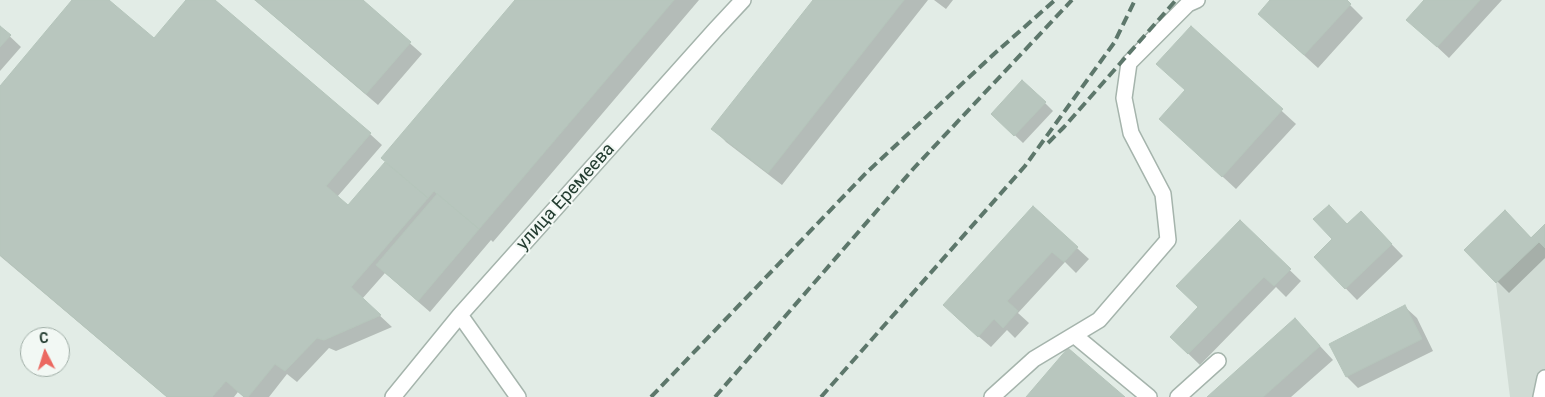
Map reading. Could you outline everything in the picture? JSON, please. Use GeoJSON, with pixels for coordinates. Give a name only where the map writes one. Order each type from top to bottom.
{"type":"FeatureCollection","features":[{"type":"Feature","properties":{"kind":"street","name":"улица Еремеева"},"geometry":{"type":"LineString","coordinates":[[393,397],[460,315],[743,0]]}},
{"type":"Feature","properties":{"kind":"street"},"geometry":{"type":"LineString","coordinates":[[992,397],[1034,359],[1099,320],[1168,240],[1163,194],[1131,133],[1124,98],[1129,63],[1188,4],[1197,0]]}},
{"type":"Feature","properties":{"kind":"street"},"geometry":{"type":"LineString","coordinates":[[460,315],[518,397]]}},
{"type":"Feature","properties":{"kind":"street"},"geometry":{"type":"LineString","coordinates":[[1074,335],[1149,397]]}},
{"type":"Feature","properties":{"kind":"street"},"geometry":{"type":"LineString","coordinates":[[1178,397],[1218,361]]}},
{"type":"Feature","properties":{"kind":"street"},"geometry":{"type":"LineString","coordinates":[[1542,397],[1545,378]]}},
{"type":"Feature","properties":{"kind":"shaded area"},"geometry":{"type":"Polygon","coordinates":[[[1505,210],[1531,237],[1545,224],[1545,397],[1510,397],[1496,283],[1464,250],[1505,210]]]}},
{"type":"Feature","properties":{"kind":"building"},"geometry":{"type":"Polygon","coordinates":[[[72,0],[109,0],[154,38],[186,0],[215,0],[371,133],[326,186],[348,205],[385,162],[428,198],[351,287],[381,315],[324,340],[317,338],[285,371],[275,364],[248,397],[244,397],[226,381],[212,397],[167,397],[0,255],[0,86],[72,0]]]}},
{"type":"Feature","properties":{"kind":"building"},"geometry":{"type":"Polygon","coordinates":[[[255,0],[363,0],[411,42],[366,94],[255,0]]]}},
{"type":"Feature","properties":{"kind":"building"},"geometry":{"type":"Polygon","coordinates":[[[515,0],[674,0],[479,229],[434,191],[428,198],[381,158],[515,0]]]}},
{"type":"Feature","properties":{"kind":"building"},"geometry":{"type":"Polygon","coordinates":[[[813,0],[904,0],[768,173],[711,129],[813,0]]]}},
{"type":"Feature","properties":{"kind":"building"},"geometry":{"type":"Polygon","coordinates":[[[1270,0],[1347,0],[1351,4],[1304,55],[1258,14],[1270,0]]]}},
{"type":"Feature","properties":{"kind":"building"},"geometry":{"type":"Polygon","coordinates":[[[1424,0],[1480,0],[1437,47],[1406,20],[1424,0]]]}},
{"type":"Feature","properties":{"kind":"building"},"geometry":{"type":"Polygon","coordinates":[[[0,26],[11,35],[0,47],[0,26]]]}},
{"type":"Feature","properties":{"kind":"building"},"geometry":{"type":"Polygon","coordinates":[[[1191,26],[1283,109],[1222,177],[1159,119],[1185,90],[1156,64],[1191,26]]]}},
{"type":"Feature","properties":{"kind":"building"},"geometry":{"type":"Polygon","coordinates":[[[1022,80],[1046,102],[1014,136],[991,114],[1022,80]]]}},
{"type":"Feature","properties":{"kind":"building"},"geometry":{"type":"Polygon","coordinates":[[[437,194],[479,229],[418,301],[376,265],[437,194]]]}},
{"type":"Feature","properties":{"kind":"building"},"geometry":{"type":"Polygon","coordinates":[[[1329,205],[1347,224],[1361,211],[1392,244],[1345,289],[1314,257],[1332,239],[1313,219],[1329,205]]]}},
{"type":"Feature","properties":{"kind":"building"},"geometry":{"type":"Polygon","coordinates":[[[1033,206],[1078,247],[1064,262],[1052,252],[1007,301],[1018,311],[1003,328],[994,319],[978,337],[943,305],[1033,206]]]}},
{"type":"Feature","properties":{"kind":"building"},"geometry":{"type":"Polygon","coordinates":[[[1505,210],[1531,238],[1545,224],[1545,248],[1539,242],[1496,283],[1464,250],[1505,210]]]}},
{"type":"Feature","properties":{"kind":"building"},"geometry":{"type":"Polygon","coordinates":[[[1240,220],[1291,269],[1274,286],[1264,277],[1188,354],[1170,337],[1198,307],[1176,286],[1240,220]]]}},
{"type":"Feature","properties":{"kind":"building"},"geometry":{"type":"Polygon","coordinates":[[[1405,305],[1422,339],[1346,377],[1329,344],[1405,305]]]}},
{"type":"Feature","properties":{"kind":"building"},"geometry":{"type":"Polygon","coordinates":[[[1295,318],[1320,346],[1263,397],[1207,397],[1295,318]]]}},
{"type":"Feature","properties":{"kind":"building"},"geometry":{"type":"Polygon","coordinates":[[[1068,348],[1125,397],[1026,397],[1068,348]]]}},
{"type":"Feature","properties":{"kind":"railway"},"geometry":{"type":"LineString","coordinates":[[651,397],[866,173],[1055,0]]}},
{"type":"Feature","properties":{"kind":"railway"},"geometry":{"type":"LineString","coordinates":[[715,397],[914,168],[1072,0]]}},
{"type":"Feature","properties":{"kind":"railway"},"geometry":{"type":"LineString","coordinates":[[821,397],[1025,166],[1114,43],[1135,0]]}},
{"type":"Feature","properties":{"kind":"railway"},"geometry":{"type":"LineString","coordinates":[[1048,143],[1176,0]]}}]}
